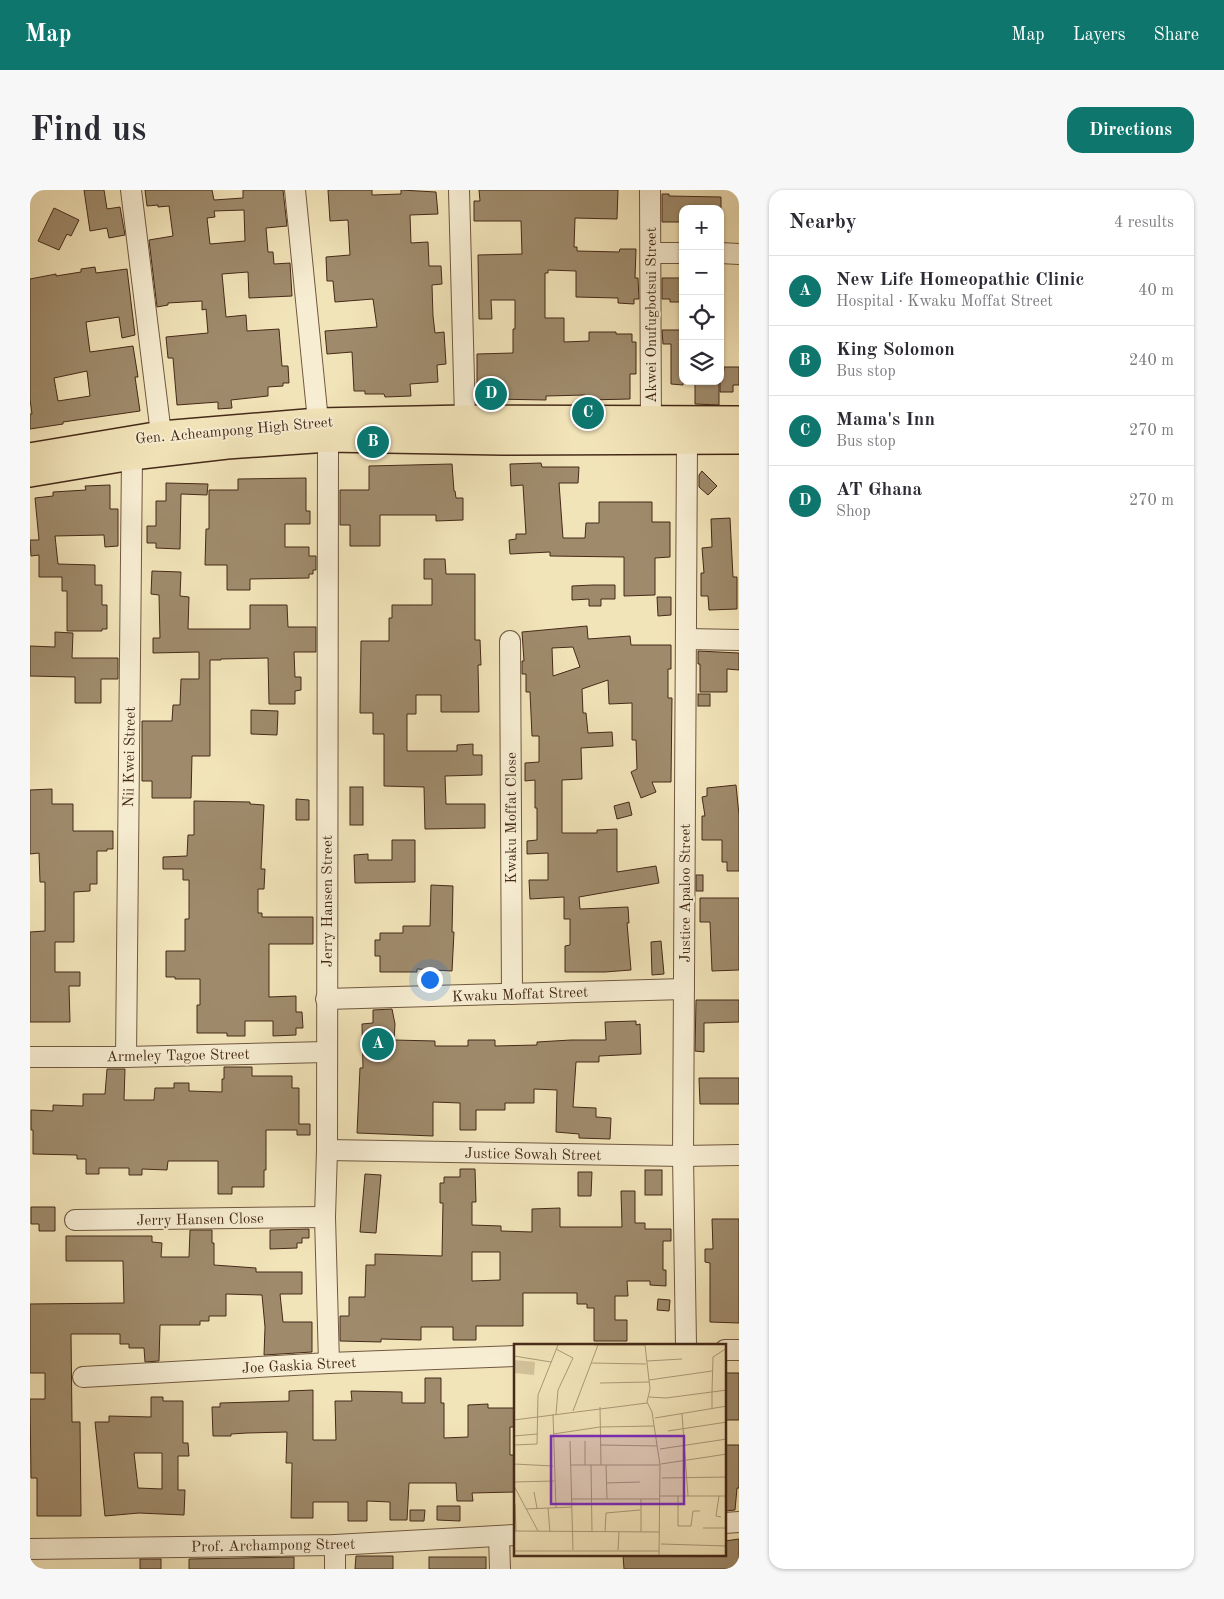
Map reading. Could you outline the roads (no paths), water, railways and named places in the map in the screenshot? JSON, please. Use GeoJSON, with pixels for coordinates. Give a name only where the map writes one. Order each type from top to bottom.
{"type":"FeatureCollection","features":[{"type":"Feature","properties":{"kind":"main road","name":"Gen. Acheampong High Street"},"geometry":{"type":"LineString","coordinates":[[30,456],[161,434],[323,430],[466,418],[651,429],[687,441],[739,441]]}},
{"type":"Feature","properties":{"kind":"main road","name":"Gen. Acheampong High Street"},"geometry":{"type":"LineString","coordinates":[[30,474],[132,457],[227,446],[323,430],[503,442],[739,419]]}},
{"type":"Feature","properties":{"kind":"street"},"geometry":{"type":"LineString","coordinates":[[131,190],[161,434]]}},
{"type":"Feature","properties":{"kind":"street","name":"Jerry Hansen Street"},"geometry":{"type":"LineString","coordinates":[[295,190],[323,430],[327,1150],[325,1217],[329,1363]]}},
{"type":"Feature","properties":{"kind":"street"},"geometry":{"type":"LineString","coordinates":[[459,190],[466,418]]}},
{"type":"Feature","properties":{"kind":"street","name":"Akwei Onufugbotsui Street"},"geometry":{"type":"LineString","coordinates":[[650,190],[651,429]]}},
{"type":"Feature","properties":{"kind":"street"},"geometry":{"type":"LineString","coordinates":[[651,253],[679,253]]}},
{"type":"Feature","properties":{"kind":"street"},"geometry":{"type":"LineString","coordinates":[[724,254],[739,254]]}},
{"type":"Feature","properties":{"kind":"street","name":"Justice Apaloo Street"},"geometry":{"type":"LineString","coordinates":[[686,1344],[683,1156],[687,441]]}},
{"type":"Feature","properties":{"kind":"street","name":"Nii Kwei Street"},"geometry":{"type":"LineString","coordinates":[[126,1057],[132,457]]}},
{"type":"Feature","properties":{"kind":"street"},"geometry":{"type":"LineString","coordinates":[[687,639],[739,640]]}},
{"type":"Feature","properties":{"kind":"street","name":"Kwaku Moffat Close"},"geometry":{"type":"LineString","coordinates":[[510,641],[512,994]]}},
{"type":"Feature","properties":{"kind":"street","name":"Kwaku Moffat Street"},"geometry":{"type":"LineString","coordinates":[[326,999],[684,989]]}},
{"type":"Feature","properties":{"kind":"street","name":"Armeley Tagoe Street"},"geometry":{"type":"LineString","coordinates":[[30,1057],[126,1057],[326,1052]]}},
{"type":"Feature","properties":{"kind":"street","name":"Justice Sowah Street"},"geometry":{"type":"LineString","coordinates":[[327,1150],[683,1156],[739,1155]]}},
{"type":"Feature","properties":{"kind":"street","name":"Jerry Hansen Close"},"geometry":{"type":"LineString","coordinates":[[75,1220],[325,1217]]}},
{"type":"Feature","properties":{"kind":"street"},"geometry":{"type":"LineString","coordinates":[[726,1350],[739,1350]]}},
{"type":"Feature","properties":{"kind":"street","name":"Joe Gaskia Street"},"geometry":{"type":"LineString","coordinates":[[83,1377],[329,1363],[514,1356]]}},
{"type":"Feature","properties":{"kind":"street"},"geometry":{"type":"LineString","coordinates":[[726,1522],[739,1522]]}},
{"type":"Feature","properties":{"kind":"street"},"geometry":{"type":"LineString","coordinates":[[500,1569],[507,1535]]}},
{"type":"Feature","properties":{"kind":"street","name":"Prof. Archampong Street"},"geometry":{"type":"LineString","coordinates":[[30,1549],[336,1545],[507,1535]]}},
{"type":"Feature","properties":{"kind":"street"},"geometry":{"type":"LineString","coordinates":[[335,1569],[336,1545]]}},
{"type":"Feature","properties":{"kind":"place","name":"AT Ghana"},"geometry":{"type":"Point","coordinates":[491,394]}},
{"type":"Feature","properties":{"kind":"place","name":"Mama's Inn"},"geometry":{"type":"Point","coordinates":[588,413]}},
{"type":"Feature","properties":{"kind":"place","name":"King Solomon"},"geometry":{"type":"Point","coordinates":[373,442]}},
{"type":"Feature","properties":{"kind":"place","name":"New Life Homeopathic Clinic"},"geometry":{"type":"Point","coordinates":[378,1044]}}]}
